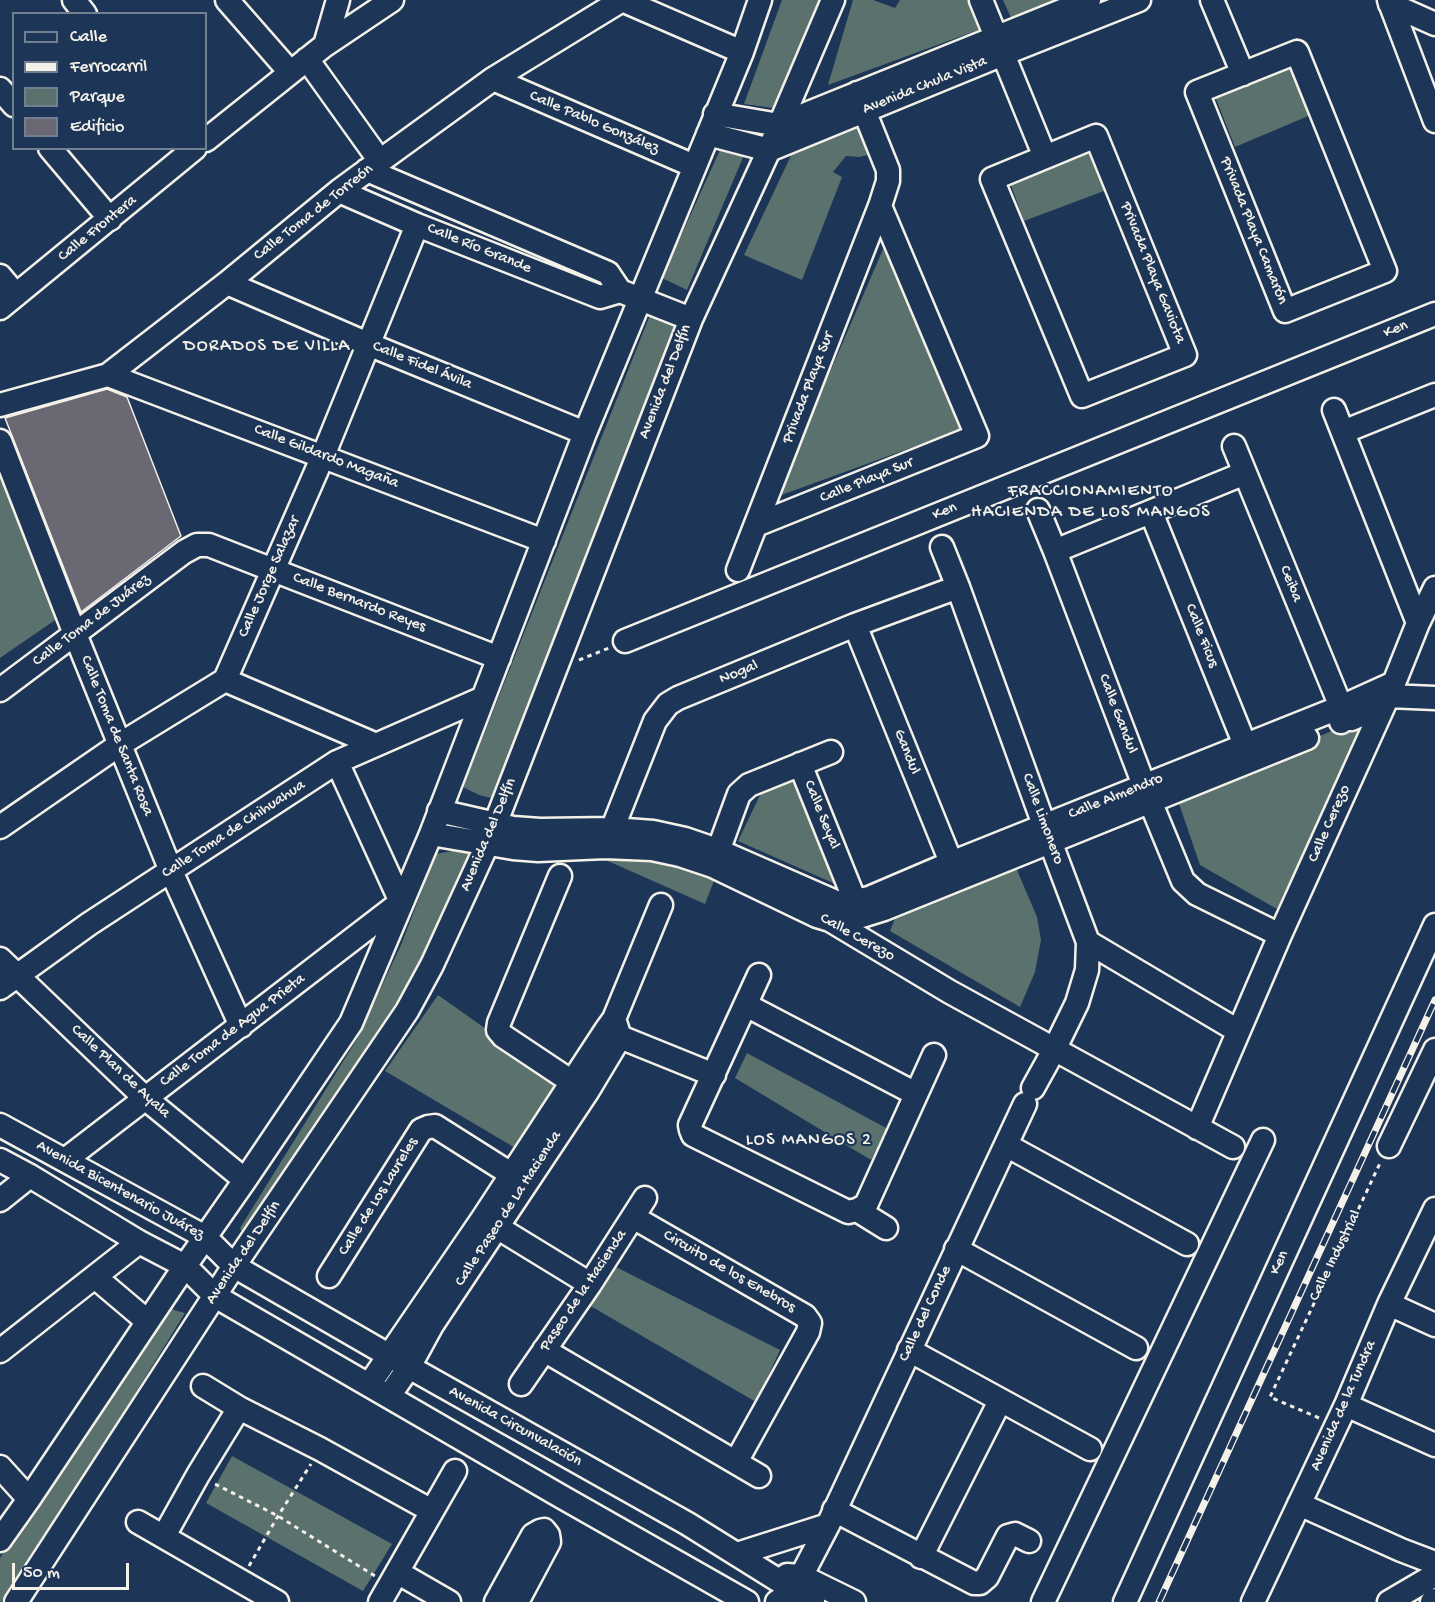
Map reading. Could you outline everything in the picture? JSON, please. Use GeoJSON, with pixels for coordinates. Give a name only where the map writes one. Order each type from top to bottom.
{"type":"FeatureCollection","features":[{"type":"Feature","properties":{"kind":"street"},"geometry":{"type":"LineString","coordinates":[[74,0],[84,12]]}},
{"type":"Feature","properties":{"kind":"street"},"geometry":{"type":"LineString","coordinates":[[227,0],[308,59],[373,166]]}},
{"type":"Feature","properties":{"kind":"street"},"geometry":{"type":"LineString","coordinates":[[308,59],[338,0]]}},
{"type":"Feature","properties":{"kind":"street"},"geometry":{"type":"LineString","coordinates":[[207,139],[308,59],[392,0]]}},
{"type":"Feature","properties":{"kind":"street"},"geometry":{"type":"LineString","coordinates":[[622,0],[742,52]]}},
{"type":"Feature","properties":{"kind":"street","name":"Calle Toma de Torreón"},"geometry":{"type":"LineString","coordinates":[[0,405],[108,375],[373,166],[493,79],[622,0]]}},
{"type":"Feature","properties":{"kind":"street"},"geometry":{"type":"LineString","coordinates":[[0,1540],[351,1023],[430,834],[585,433],[742,52],[760,0]]}},
{"type":"Feature","properties":{"kind":"street","name":"Avenida del Delfín"},"geometry":{"type":"LineString","coordinates":[[16,1602],[234,1266],[407,1011],[432,965],[487,845],[691,320],[769,150],[833,0]]}},
{"type":"Feature","properties":{"kind":"street"},"geometry":{"type":"LineString","coordinates":[[981,0],[1045,157]]}},
{"type":"Feature","properties":{"kind":"street","name":"Avenida Chula Vista"},"geometry":{"type":"LineString","coordinates":[[1000,45],[1089,0]]}},
{"type":"Feature","properties":{"kind":"street","name":"Avenida Chula Vista"},"geometry":{"type":"LineString","coordinates":[[769,150],[861,102],[1000,45],[1139,0]]}},
{"type":"Feature","properties":{"kind":"street"},"geometry":{"type":"LineString","coordinates":[[1212,0],[1243,74]]}},
{"type":"Feature","properties":{"kind":"street"},"geometry":{"type":"LineString","coordinates":[[1390,2],[1435,24]]}},
{"type":"Feature","properties":{"kind":"street"},"geometry":{"type":"LineString","coordinates":[[1390,2],[1435,121]]}},
{"type":"Feature","properties":{"kind":"street","name":"Privada Playa Camarón"},"geometry":{"type":"LineString","coordinates":[[1297,52],[1385,272],[1285,311],[1197,92],[1243,74],[1297,52]]}},
{"type":"Feature","properties":{"kind":"street","name":"Calle Pablo González"},"geometry":{"type":"LineString","coordinates":[[493,79],[694,166]]}},
{"type":"Feature","properties":{"kind":"street"},"geometry":{"type":"LineString","coordinates":[[0,89],[12,103]]}},
{"type":"Feature","properties":{"kind":"street","name":"Avenida Chula Vista"},"geometry":{"type":"LineString","coordinates":[[779,125],[861,102]]}},
{"type":"Feature","properties":{"kind":"street","name":"Privada Playa Sur"},"geometry":{"type":"LineString","coordinates":[[738,570],[888,181],[888,170],[861,102]]}},
{"type":"Feature","properties":{"kind":"street"},"geometry":{"type":"LineString","coordinates":[[712,124],[779,125]]}},
{"type":"Feature","properties":{"kind":"street"},"geometry":{"type":"LineString","coordinates":[[712,124],[769,150]]}},
{"type":"Feature","properties":{"kind":"street","name":"Privada Playa Gaviota"},"geometry":{"type":"LineString","coordinates":[[1096,135],[1185,355],[1082,396],[992,179],[1045,157],[1096,135]]}},
{"type":"Feature","properties":{"kind":"street"},"geometry":{"type":"LineString","coordinates":[[52,150],[110,219]]}},
{"type":"Feature","properties":{"kind":"street","name":"Calle Frontera"},"geometry":{"type":"LineString","coordinates":[[8,302],[193,150]]}},
{"type":"Feature","properties":{"kind":"street","name":"Calle Río Grande"},"geometry":{"type":"LineString","coordinates":[[373,166],[608,273],[620,291],[691,320]]}},
{"type":"Feature","properties":{"kind":"street","name":"Calle Río Grande"},"geometry":{"type":"LineString","coordinates":[[339,191],[417,225],[600,297],[620,291]]}},
{"type":"Feature","properties":{"kind":"street","name":"Calle Playa Sur"},"geometry":{"type":"LineString","coordinates":[[756,525],[977,436],[880,206]]}},
{"type":"Feature","properties":{"kind":"street","name":"Calle Jorge Salazar"},"geometry":{"type":"LineString","coordinates":[[225,680],[323,456],[417,225]]}},
{"type":"Feature","properties":{"kind":"street"},"geometry":{"type":"LineString","coordinates":[[0,276],[8,302]]}},
{"type":"Feature","properties":{"kind":"street","name":"Calle Fidel Ávila"},"geometry":{"type":"LineString","coordinates":[[227,283],[585,433]]}},
{"type":"Feature","properties":{"kind":"street","name":"Ken"},"geometry":{"type":"LineString","coordinates":[[625,641],[1435,314]]}},
{"type":"Feature","properties":{"kind":"street","name":"Calle Gildardo Magaña"},"geometry":{"type":"LineString","coordinates":[[108,375],[544,541]]}},
{"type":"Feature","properties":{"kind":"street"},"geometry":{"type":"LineString","coordinates":[[1343,432],[1435,395]]}},
{"type":"Feature","properties":{"kind":"street"},"geometry":{"type":"LineString","coordinates":[[1334,410],[1418,623]]}},
{"type":"Feature","properties":{"kind":"street","name":"Calle Toma de Santa Rosa"},"geometry":{"type":"LineString","coordinates":[[0,441],[119,745],[171,871],[241,1026]]}},
{"type":"Feature","properties":{"kind":"street","name":"Ceiba"},"geometry":{"type":"LineString","coordinates":[[1234,446],[1341,716]]}},
{"type":"Feature","properties":{"kind":"street"},"geometry":{"type":"LineString","coordinates":[[1055,551],[1245,473]]}},
{"type":"Feature","properties":{"kind":"street","name":"Calle Gandul"},"geometry":{"type":"LineString","coordinates":[[1038,510],[1183,881],[1197,894],[1280,935]]}},
{"type":"Feature","properties":{"kind":"street","name":"Calle Ficus"},"geometry":{"type":"LineString","coordinates":[[1151,512],[1249,752]]}},
{"type":"Feature","properties":{"kind":"street","name":"Calle Bernardo Reyes"},"geometry":{"type":"LineString","coordinates":[[184,552],[198,546],[209,545],[499,658]]}},
{"type":"Feature","properties":{"kind":"street","name":"Calle Limonero"},"geometry":{"type":"LineString","coordinates":[[942,547],[1088,942],[1087,970],[1077,1003],[1029,1096]]}},
{"type":"Feature","properties":{"kind":"street","name":"Calle Toma de Juárez"},"geometry":{"type":"LineString","coordinates":[[0,690],[184,552]]}},
{"type":"Feature","properties":{"kind":"street","name":"Nogal"},"geometry":{"type":"LineString","coordinates":[[609,838],[655,721],[668,704],[855,626],[958,587]]}},
{"type":"Feature","properties":{"kind":"street","name":"Calle Cerezo"},"geometry":{"type":"LineString","coordinates":[[1197,1128],[1280,935],[1435,588]]}},
{"type":"Feature","properties":{"kind":"street","name":"Gandul"},"geometry":{"type":"LineString","coordinates":[[855,626],[955,871]]}},
{"type":"Feature","properties":{"kind":"street"},"geometry":{"type":"LineString","coordinates":[[0,827],[119,745],[225,680],[374,744]]}},
{"type":"Feature","properties":{"kind":"street","name":"Calle Almendro"},"geometry":{"type":"LineString","coordinates":[[955,871],[884,909],[852,919],[840,908],[955,871],[1388,695],[1435,698]]}},
{"type":"Feature","properties":{"kind":"street","name":"Calle Toma de Chihuahua"},"geometry":{"type":"LineString","coordinates":[[9,982],[89,924],[337,762],[483,698]]}},
{"type":"Feature","properties":{"kind":"street"},"geometry":{"type":"LineString","coordinates":[[800,764],[831,752]]}},
{"type":"Feature","properties":{"kind":"street"},"geometry":{"type":"LineString","coordinates":[[337,762],[401,902]]}},
{"type":"Feature","properties":{"kind":"street","name":"Calle Seyal"},"geometry":{"type":"LineString","coordinates":[[715,858],[739,794],[748,785],[800,764],[840,908]]}},
{"type":"Feature","properties":{"kind":"street","name":"Avenida del Delfín"},"geometry":{"type":"LineString","coordinates":[[439,811],[495,824]]}},
{"type":"Feature","properties":{"kind":"street","name":"Calle Cerezo"},"geometry":{"type":"LineString","coordinates":[[495,824],[609,838],[680,855],[715,858],[840,908],[886,954],[1054,1050],[1233,1147]]}},
{"type":"Feature","properties":{"kind":"street","name":"Avenida del Delfín"},"geometry":{"type":"LineString","coordinates":[[430,834],[487,845]]}},
{"type":"Feature","properties":{"kind":"street","name":"Calle Cerezo"},"geometry":{"type":"LineString","coordinates":[[487,845],[538,850],[609,838]]}},
{"type":"Feature","properties":{"kind":"street"},"geometry":{"type":"LineString","coordinates":[[560,876],[498,1030],[503,1036],[579,1087]]}},
{"type":"Feature","properties":{"kind":"street","name":"Calle Toma de Agua Prieta"},"geometry":{"type":"LineString","coordinates":[[65,1160],[401,902]]}},
{"type":"Feature","properties":{"kind":"street","name":"Calle Paseo de La Hacienda"},"geometry":{"type":"LineString","coordinates":[[379,1390],[388,1356],[424,1321],[579,1087],[613,1029],[661,905]]}},
{"type":"Feature","properties":{"kind":"street"},"geometry":{"type":"LineString","coordinates":[[884,909],[880,920],[880,932],[886,954]]}},
{"type":"Feature","properties":{"kind":"street","name":"Ken"},"geometry":{"type":"LineString","coordinates":[[1125,1602],[1435,925]]}},
{"type":"Feature","properties":{"kind":"street"},"geometry":{"type":"LineString","coordinates":[[1088,942],[1238,1031]]}},
{"type":"Feature","properties":{"kind":"street","name":"Calle Plan de Ayala"},"geometry":{"type":"LineString","coordinates":[[0,959],[9,982],[245,1180]]}},
{"type":"Feature","properties":{"kind":"street"},"geometry":{"type":"LineString","coordinates":[[759,975],[690,1125],[693,1135],[848,1212],[857,1210],[866,1204],[934,1055]]}},
{"type":"Feature","properties":{"kind":"street"},"geometry":{"type":"LineString","coordinates":[[746,1005],[916,1094]]}},
{"type":"Feature","properties":{"kind":"street"},"geometry":{"type":"LineString","coordinates":[[613,1029],[714,1075]]}},
{"type":"Feature","properties":{"kind":"street"},"geometry":{"type":"LineString","coordinates":[[1389,1146],[1435,1050]]}},
{"type":"Feature","properties":{"kind":"street","name":"Calle del Conde"},"geometry":{"type":"LineString","coordinates":[[831,1518],[1029,1096]]}},
{"type":"Feature","properties":{"kind":"street","name":"Avenida Bicentenario Juárez"},"geometry":{"type":"LineString","coordinates":[[0,1125],[205,1237],[234,1266]]}},
{"type":"Feature","properties":{"kind":"street","name":"Calle de Los Laureles"},"geometry":{"type":"LineString","coordinates":[[329,1276],[421,1130],[428,1126],[435,1126],[518,1178]]}},
{"type":"Feature","properties":{"kind":"street"},"geometry":{"type":"LineString","coordinates":[[1043,1602],[1263,1140]]}},
{"type":"Feature","properties":{"kind":"street"},"geometry":{"type":"LineString","coordinates":[[1006,1145],[1186,1244]]}},
{"type":"Feature","properties":{"kind":"street","name":"Avenida Bicentenario Juárez"},"geometry":{"type":"LineString","coordinates":[[0,1160],[139,1242],[185,1266],[215,1296]]}},
{"type":"Feature","properties":{"kind":"street"},"geometry":{"type":"LineString","coordinates":[[0,1200],[30,1176]]}},
{"type":"Feature","properties":{"kind":"street","name":"Paseo de la Hacienda"},"geometry":{"type":"LineString","coordinates":[[521,1384],[639,1208]]}},
{"type":"Feature","properties":{"kind":"street","name":"Circuito de los Enebros"},"geometry":{"type":"LineString","coordinates":[[639,1208],[805,1316],[810,1323],[808,1332],[736,1462]]}},
{"type":"Feature","properties":{"kind":"street","name":"Avenida de la Tundra"},"geometry":{"type":"LineString","coordinates":[[1253,1602],[1341,1415],[1389,1304],[1435,1209]]}},
{"type":"Feature","properties":{"kind":"street"},"geometry":{"type":"LineString","coordinates":[[857,1210],[886,1228]]}},
{"type":"Feature","properties":{"kind":"street"},"geometry":{"type":"LineString","coordinates":[[490,1223],[590,1284]]}},
{"type":"Feature","properties":{"kind":"street"},"geometry":{"type":"LineString","coordinates":[[0,1351],[139,1242]]}},
{"type":"Feature","properties":{"kind":"street"},"geometry":{"type":"LineString","coordinates":[[956,1249],[1136,1348]]}},
{"type":"Feature","properties":{"kind":"street","name":"Avenida Circunvalación"},"geometry":{"type":"LineString","coordinates":[[234,1266],[388,1356],[677,1518],[796,1592]]}},
{"type":"Feature","properties":{"kind":"street"},"geometry":{"type":"LineString","coordinates":[[95,1277],[147,1321]]}},
{"type":"Feature","properties":{"kind":"street"},"geometry":{"type":"LineString","coordinates":[[215,1296],[747,1602]]}},
{"type":"Feature","properties":{"kind":"street"},"geometry":{"type":"LineString","coordinates":[[1389,1304],[1435,1325]]}},
{"type":"Feature","properties":{"kind":"street","name":"Calle Paseo de La Hacienda"},"geometry":{"type":"LineString","coordinates":[[379,1390],[409,1367],[424,1321]]}},
{"type":"Feature","properties":{"kind":"street"},"geometry":{"type":"LineString","coordinates":[[544,1350],[759,1476]]}},
{"type":"Feature","properties":{"kind":"street"},"geometry":{"type":"LineString","coordinates":[[909,1350],[1090,1449]]}},
{"type":"Feature","properties":{"kind":"street"},"geometry":{"type":"LineString","coordinates":[[203,1386],[432,1512]]}},
{"type":"Feature","properties":{"kind":"street"},"geometry":{"type":"LineString","coordinates":[[921,1557],[1000,1401]]}},
{"type":"Feature","properties":{"kind":"street"},"geometry":{"type":"LineString","coordinates":[[164,1536],[239,1407]]}},
{"type":"Feature","properties":{"kind":"street"},"geometry":{"type":"LineString","coordinates":[[1341,1415],[1435,1445]]}},
{"type":"Feature","properties":{"kind":"street"},"geometry":{"type":"LineString","coordinates":[[0,1467],[29,1499]]}},
{"type":"Feature","properties":{"kind":"street"},"geometry":{"type":"LineString","coordinates":[[389,1587],[455,1472]]}},
{"type":"Feature","properties":{"kind":"street"},"geometry":{"type":"LineString","coordinates":[[1299,1504],[1435,1563]]}},
{"type":"Feature","properties":{"kind":"street"},"geometry":{"type":"LineString","coordinates":[[831,1518],[796,1592],[854,1602]]}},
{"type":"Feature","properties":{"kind":"street"},"geometry":{"type":"LineString","coordinates":[[737,1554],[831,1518],[974,1583],[980,1583],[987,1577],[1008,1536],[1015,1534],[1029,1541]]}},
{"type":"Feature","properties":{"kind":"street"},"geometry":{"type":"LineString","coordinates":[[138,1522],[277,1602]]}},
{"type":"Feature","properties":{"kind":"street"},"geometry":{"type":"LineString","coordinates":[[496,1602],[533,1535],[544,1530],[549,1542],[517,1602]]}},
{"type":"Feature","properties":{"kind":"street"},"geometry":{"type":"LineString","coordinates":[[1389,1602],[1435,1575]]}},
{"type":"Feature","properties":{"kind":"street"},"geometry":{"type":"LineString","coordinates":[[389,1587],[419,1602]]}},
{"type":"Feature","properties":{"kind":"street"},"geometry":{"type":"LineString","coordinates":[[389,1587],[449,1602]]}},
{"type":"Feature","properties":{"kind":"path"},"geometry":{"type":"LineString","coordinates":[[555,669],[625,641]]}},
{"type":"Feature","properties":{"kind":"path","name":"Calle Industrial"},"geometry":{"type":"LineString","coordinates":[[1341,1415],[1270,1397],[1389,1146]]}},
{"type":"Feature","properties":{"kind":"path"},"geometry":{"type":"LineString","coordinates":[[241,1581],[320,1449]]}},
{"type":"Feature","properties":{"kind":"path"},"geometry":{"type":"LineString","coordinates":[[198,1475],[278,1516],[389,1587]]}},
{"type":"Feature","properties":{"kind":"green space"},"geometry":{"type":"Polygon","coordinates":[[[782,0],[829,0],[780,109],[744,104],[782,0]]]}},
{"type":"Feature","properties":{"kind":"green space"},"geometry":{"type":"Polygon","coordinates":[[[853,0],[873,0],[895,8],[900,0],[978,0],[989,26],[828,85],[853,0]]]}},
{"type":"Feature","properties":{"kind":"green space"},"geometry":{"type":"Polygon","coordinates":[[[1003,0],[1060,0],[1012,20],[1003,0]]]}},
{"type":"Feature","properties":{"kind":"green space"},"geometry":{"type":"Polygon","coordinates":[[[1293,60],[1313,114],[1235,147],[1214,94],[1293,60]]]}},
{"type":"Feature","properties":{"kind":"green space"},"geometry":{"type":"Polygon","coordinates":[[[859,119],[878,153],[859,157],[846,156],[833,172],[842,177],[802,280],[744,255],[796,145],[859,119]]]}},
{"type":"Feature","properties":{"kind":"green space"},"geometry":{"type":"Polygon","coordinates":[[[724,141],[747,148],[687,290],[662,278],[724,141]]]}},
{"type":"Feature","properties":{"kind":"green space"},"geometry":{"type":"Polygon","coordinates":[[[1098,146],[1112,188],[1024,221],[1009,180],[1098,146]]]}},
{"type":"Feature","properties":{"kind":"green space"},"geometry":{"type":"Polygon","coordinates":[[[887,240],[968,427],[776,497],[887,240]]]}},
{"type":"Feature","properties":{"kind":"green space"},"geometry":{"type":"Polygon","coordinates":[[[650,315],[682,326],[495,799],[479,795],[463,787],[650,315]]]}},
{"type":"Feature","properties":{"kind":"green space"},"geometry":{"type":"Polygon","coordinates":[[[0,469],[61,616],[0,658],[0,469]]]}},
{"type":"Feature","properties":{"kind":"green space"},"geometry":{"type":"Polygon","coordinates":[[[1366,717],[1277,909],[1200,865],[1176,795],[1366,717]]]}},
{"type":"Feature","properties":{"kind":"green space"},"geometry":{"type":"Polygon","coordinates":[[[798,776],[842,887],[738,841],[763,789],[798,776]]]}},
{"type":"Feature","properties":{"kind":"green space"},"geometry":{"type":"Polygon","coordinates":[[[457,850],[474,855],[400,1004],[245,1240],[240,1228],[357,1039],[401,945],[436,854],[457,850]]]}},
{"type":"Feature","properties":{"kind":"green space"},"geometry":{"type":"Polygon","coordinates":[[[592,854],[676,855],[717,873],[705,904],[592,854]]]}},
{"type":"Feature","properties":{"kind":"green space"},"geometry":{"type":"Polygon","coordinates":[[[1014,863],[1037,917],[1041,940],[1035,972],[1020,1007],[890,931],[899,908],[1014,863]]]}},
{"type":"Feature","properties":{"kind":"green space"},"geometry":{"type":"Polygon","coordinates":[[[438,995],[561,1082],[517,1149],[385,1071],[438,995]]]}},
{"type":"Feature","properties":{"kind":"green space"},"geometry":{"type":"Polygon","coordinates":[[[747,1053],[888,1129],[871,1160],[735,1078],[747,1053]]]}},
{"type":"Feature","properties":{"kind":"green space"},"geometry":{"type":"Polygon","coordinates":[[[616,1267],[780,1350],[756,1402],[587,1304],[616,1267]]]}},
{"type":"Feature","properties":{"kind":"green space"},"geometry":{"type":"Polygon","coordinates":[[[168,1304],[174,1310],[185,1313],[83,1478],[0,1602],[0,1558],[168,1304]]]}},
{"type":"Feature","properties":{"kind":"green space"},"geometry":{"type":"Polygon","coordinates":[[[232,1456],[392,1544],[363,1591],[206,1503],[232,1456]]]}},
{"type":"Feature","properties":{"kind":"building"},"geometry":{"type":"Polygon","coordinates":[[[107,389],[127,397],[181,536],[81,612],[5,418],[107,389]]]}},
{"type":"Feature","properties":{"kind":"railway"},"geometry":{"type":"LineString","coordinates":[[1159,1602],[1435,1000]]}},
{"type":"Feature","properties":{"kind":"district","name":"DORADOS DE VILLA"},"geometry":{"type":"Point","coordinates":[267,347]}},
{"type":"Feature","properties":{"kind":"district","name":"FRACCIONAMIENTO HACIENDA DE LOS MANGOS"},"geometry":{"type":"Point","coordinates":[1091,502]}},
{"type":"Feature","properties":{"kind":"district","name":"LOS MANGOS 2"},"geometry":{"type":"Point","coordinates":[809,1141]}}]}
